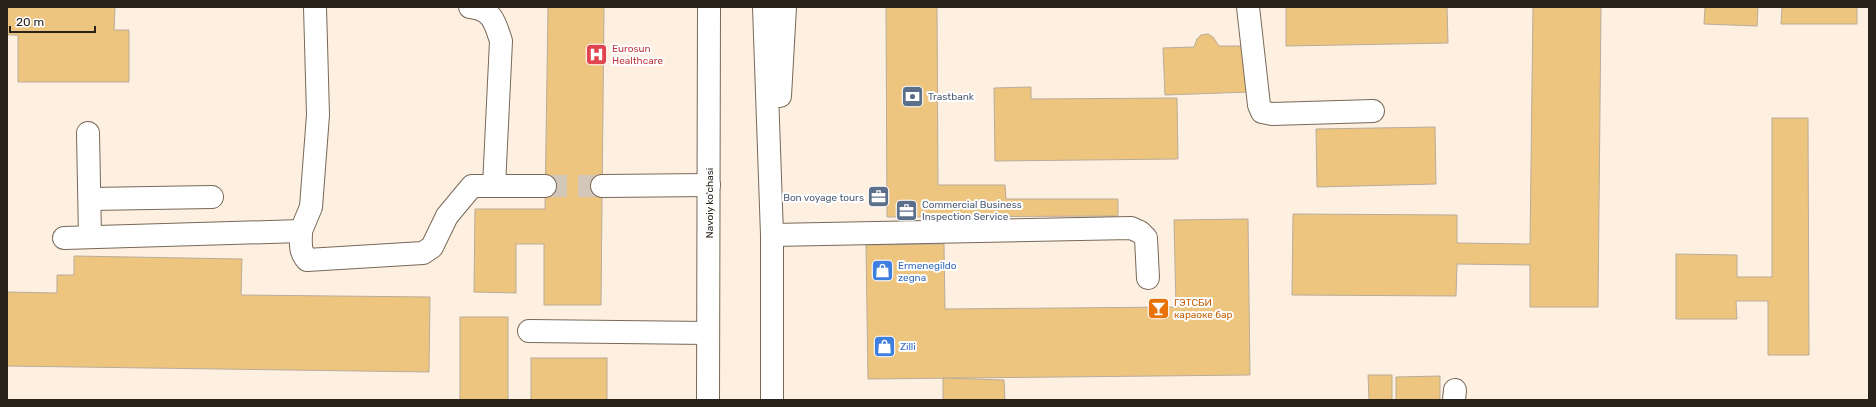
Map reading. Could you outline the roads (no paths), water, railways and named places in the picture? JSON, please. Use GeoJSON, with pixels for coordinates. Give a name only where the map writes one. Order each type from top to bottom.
{"type":"FeatureCollection","features":[{"type":"Feature","properties":{"kind":"main road"},"geometry":{"type":"LineString","coordinates":[[315,7],[318,115],[311,207],[301,231],[300,247],[302,255],[307,260],[423,253],[432,247],[447,216],[472,186],[545,186]]}},
{"type":"Feature","properties":{"kind":"main road"},"geometry":{"type":"LineString","coordinates":[[470,7],[482,8],[494,20],[500,41],[494,186]]}},
{"type":"Feature","properties":{"kind":"main road","name":"Navoiy ko'chasi"},"geometry":{"type":"LineString","coordinates":[[708,400],[709,7]]}},
{"type":"Feature","properties":{"kind":"main road"},"geometry":{"type":"LineString","coordinates":[[764,7],[772,235],[772,400]]}},
{"type":"Feature","properties":{"kind":"main road"},"geometry":{"type":"LineString","coordinates":[[772,235],[785,7]]}},
{"type":"Feature","properties":{"kind":"main road"},"geometry":{"type":"LineString","coordinates":[[1248,7],[1259,105],[1262,112],[1272,114],[1373,111]]}},
{"type":"Feature","properties":{"kind":"main road"},"geometry":{"type":"LineString","coordinates":[[88,133],[90,237]]}},
{"type":"Feature","properties":{"kind":"main road"},"geometry":{"type":"LineString","coordinates":[[602,186],[709,185]]}},
{"type":"Feature","properties":{"kind":"main road"},"geometry":{"type":"LineString","coordinates":[[90,199],[212,197]]}},
{"type":"Feature","properties":{"kind":"main road"},"geometry":{"type":"LineString","coordinates":[[772,235],[1131,228],[1140,232],[1146,238],[1148,278]]}},
{"type":"Feature","properties":{"kind":"main road"},"geometry":{"type":"LineString","coordinates":[[64,238],[301,231]]}},
{"type":"Feature","properties":{"kind":"main road"},"geometry":{"type":"LineString","coordinates":[[529,331],[708,333]]}},
{"type":"Feature","properties":{"kind":"tunnel"},"geometry":{"type":"LineString","coordinates":[[545,186],[602,186]]}},
{"type":"Feature","properties":{"kind":"place","name":"Eurosun Healthcare"},"geometry":{"type":"Point","coordinates":[597,54]}},
{"type":"Feature","properties":{"kind":"place","name":"Trastbank"},"geometry":{"type":"Point","coordinates":[912,96]}},
{"type":"Feature","properties":{"kind":"place","name":"Bon voyage tours"},"geometry":{"type":"Point","coordinates":[879,197]}},
{"type":"Feature","properties":{"kind":"place","name":"Commercial Business Inspection Service"},"geometry":{"type":"Point","coordinates":[906,210]}},
{"type":"Feature","properties":{"kind":"place","name":"Ermenegildo zegna"},"geometry":{"type":"Point","coordinates":[883,271]}},
{"type":"Feature","properties":{"kind":"place","name":"ГЭТСБИ караоке бар"},"geometry":{"type":"Point","coordinates":[1158,308]}},
{"type":"Feature","properties":{"kind":"place","name":"Zilli"},"geometry":{"type":"Point","coordinates":[884,346]}}]}
